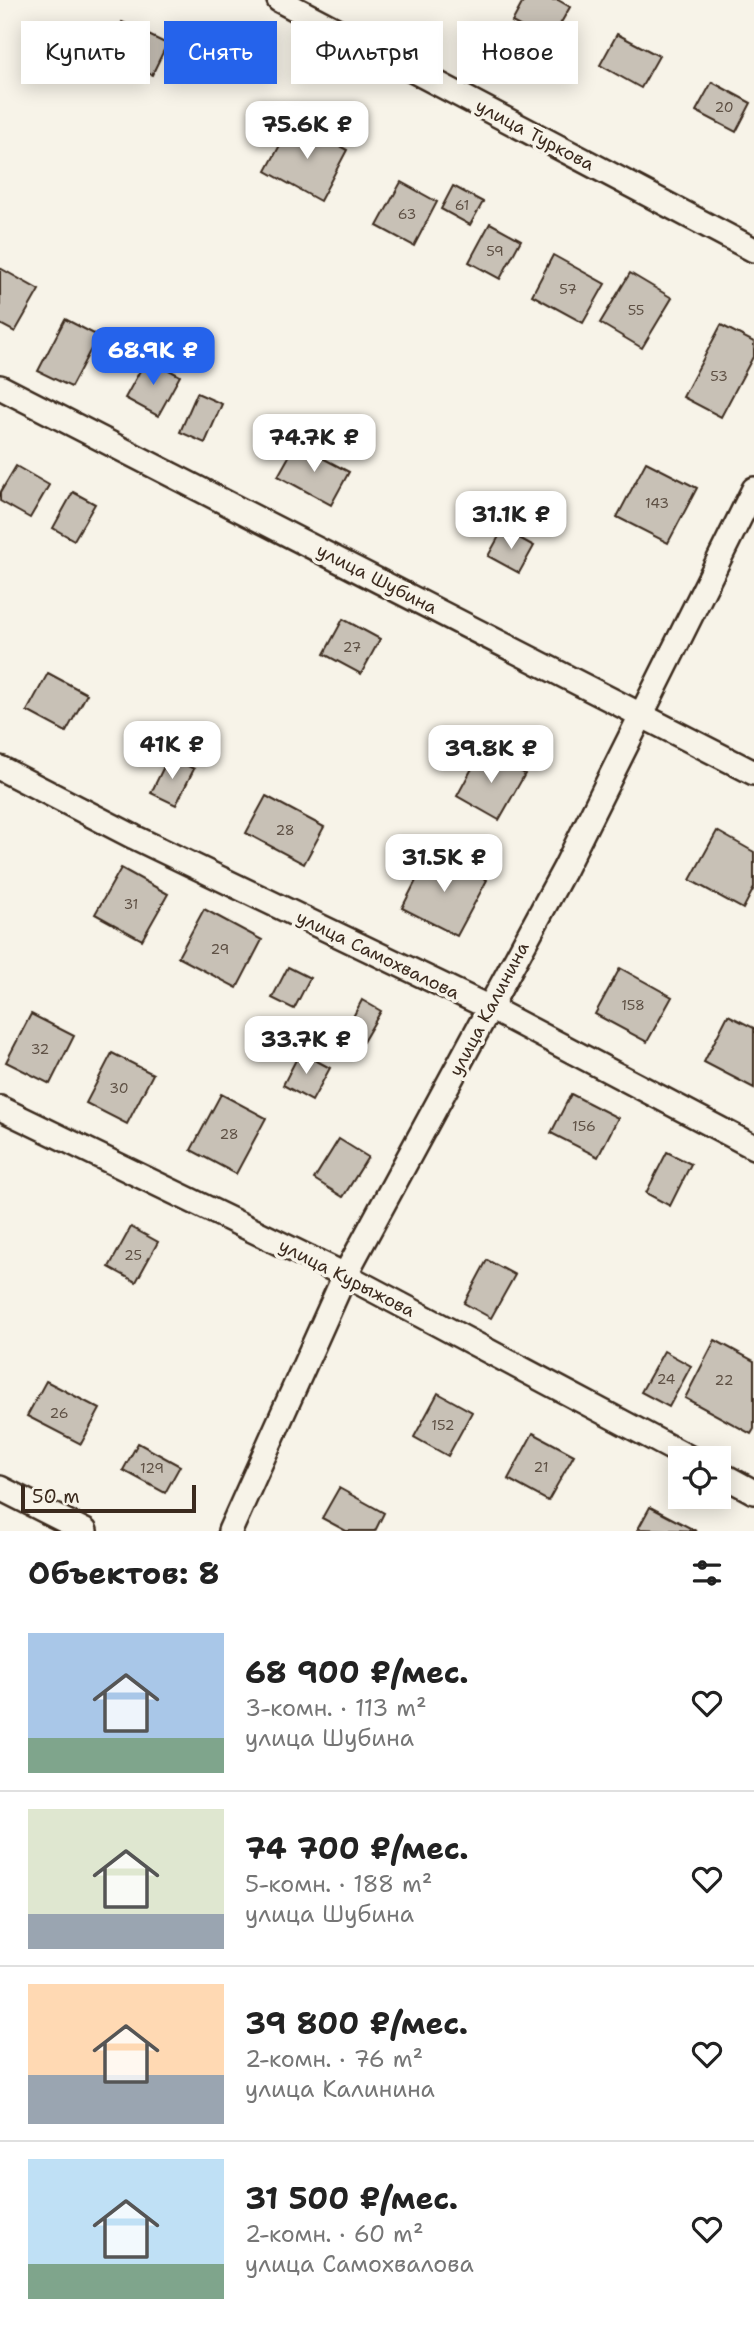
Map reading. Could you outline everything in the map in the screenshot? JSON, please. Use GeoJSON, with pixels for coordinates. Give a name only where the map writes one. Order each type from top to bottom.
{"type":"FeatureCollection","features":[{"type":"Feature","properties":{"kind":"street","name":"улица Туркова"},"geometry":{"type":"LineString","coordinates":[[278,0],[754,250]]}},
{"type":"Feature","properties":{"kind":"street","name":"улица Шубина"},"geometry":{"type":"LineString","coordinates":[[0,387],[754,773]]}},
{"type":"Feature","properties":{"kind":"street","name":"улица Калинина"},"geometry":{"type":"LineString","coordinates":[[230,1531],[345,1275],[565,868],[754,489]]}},
{"type":"Feature","properties":{"kind":"street","name":"улица Самохвалова"},"geometry":{"type":"LineString","coordinates":[[0,768],[134,837],[490,1009],[754,1147]]}},
{"type":"Feature","properties":{"kind":"street","name":"улица Курыжова"},"geometry":{"type":"LineString","coordinates":[[0,1108],[345,1275],[668,1446]]}},
{"type":"Feature","properties":{"kind":"street"},"geometry":{"type":"LineString","coordinates":[[731,1480],[754,1492]]}},
{"type":"Feature","properties":{"kind":"street"},"geometry":{"type":"LineString","coordinates":[[0,1488],[85,1531]]}},
{"type":"Feature","properties":{"kind":"building"},"geometry":{"type":"Polygon","coordinates":[[[524,0],[558,0],[570,7],[562,21],[513,21],[524,0]]]}},
{"type":"Feature","properties":{"kind":"building"},"geometry":{"type":"Polygon","coordinates":[[[617,34],[659,56],[641,88],[600,65],[617,34]]]}},
{"type":"Feature","properties":{"kind":"building"},"geometry":{"type":"Polygon","coordinates":[[[150,36],[164,43],[164,50],[152,75],[150,36]]]}},
{"type":"Feature","properties":{"kind":"building"},"geometry":{"type":"Polygon","coordinates":[[[712,82],[751,103],[736,132],[696,111],[712,82]]]}},
{"type":"Feature","properties":{"kind":"building"},"geometry":{"type":"Polygon","coordinates":[[[293,121],[347,150],[320,201],[266,171],[293,121]]]}},
{"type":"Feature","properties":{"kind":"building"},"geometry":{"type":"Polygon","coordinates":[[[401,182],[437,202],[414,246],[377,226],[401,182]]]}},
{"type":"Feature","properties":{"kind":"building"},"geometry":{"type":"Polygon","coordinates":[[[453,186],[483,202],[470,225],[441,209],[453,186]]]}},
{"type":"Feature","properties":{"kind":"building"},"geometry":{"type":"Polygon","coordinates":[[[490,223],[521,240],[500,279],[469,262],[490,223]]]}},
{"type":"Feature","properties":{"kind":"building"},"geometry":{"type":"Polygon","coordinates":[[[553,255],[605,284],[583,323],[532,295],[553,255]]]}},
{"type":"Feature","properties":{"kind":"building"},"geometry":{"type":"Polygon","coordinates":[[[0,268],[39,290],[15,332],[0,324],[0,268]]]}},
{"type":"Feature","properties":{"kind":"building"},"geometry":{"type":"Polygon","coordinates":[[[630,273],[672,298],[642,348],[600,323],[630,273]]]}},
{"type":"Feature","properties":{"kind":"building"},"geometry":{"type":"Polygon","coordinates":[[[65,319],[98,336],[71,387],[38,371],[65,319]]]}},
{"type":"Feature","properties":{"kind":"building"},"geometry":{"type":"Polygon","coordinates":[[[721,325],[754,342],[754,355],[721,417],[683,397],[721,325]]]}},
{"type":"Feature","properties":{"kind":"building"},"geometry":{"type":"Polygon","coordinates":[[[147,358],[180,376],[158,416],[125,398],[147,358]]]}},
{"type":"Feature","properties":{"kind":"building"},"geometry":{"type":"Polygon","coordinates":[[[197,393],[222,404],[205,443],[180,432],[197,393]]]}},
{"type":"Feature","properties":{"kind":"building"},"geometry":{"type":"Polygon","coordinates":[[[296,444],[349,472],[331,505],[278,476],[296,444]]]}},
{"type":"Feature","properties":{"kind":"building"},"geometry":{"type":"Polygon","coordinates":[[[646,462],[697,488],[668,543],[617,517],[646,462]]]}},
{"type":"Feature","properties":{"kind":"building"},"geometry":{"type":"Polygon","coordinates":[[[16,466],[49,485],[30,518],[0,501],[0,493],[16,466]]]}},
{"type":"Feature","properties":{"kind":"building"},"geometry":{"type":"Polygon","coordinates":[[[73,492],[95,504],[74,540],[53,528],[73,492]]]}},
{"type":"Feature","properties":{"kind":"building"},"geometry":{"type":"Polygon","coordinates":[[[503,529],[534,546],[519,573],[488,556],[503,529]]]}},
{"type":"Feature","properties":{"kind":"building"},"geometry":{"type":"Polygon","coordinates":[[[343,619],[380,639],[361,674],[324,654],[343,619]]]}},
{"type":"Feature","properties":{"kind":"building"},"geometry":{"type":"Polygon","coordinates":[[[48,673],[87,694],[66,732],[27,711],[48,673]]]}},
{"type":"Feature","properties":{"kind":"building"},"geometry":{"type":"Polygon","coordinates":[[[482,750],[525,774],[499,820],[457,796],[482,750]]]}},
{"type":"Feature","properties":{"kind":"building"},"geometry":{"type":"Polygon","coordinates":[[[169,756],[194,769],[176,805],[151,793],[169,756]]]}},
{"type":"Feature","properties":{"kind":"building"},"geometry":{"type":"Polygon","coordinates":[[[266,796],[324,827],[304,864],[246,833],[266,796]]]}},
{"type":"Feature","properties":{"kind":"building"},"geometry":{"type":"Polygon","coordinates":[[[717,831],[754,852],[754,888],[743,909],[690,880],[717,831]]]}},
{"type":"Feature","properties":{"kind":"building"},"geometry":{"type":"Polygon","coordinates":[[[431,851],[487,880],[457,936],[402,908],[431,851]]]}},
{"type":"Feature","properties":{"kind":"building"},"geometry":{"type":"Polygon","coordinates":[[[121,868],[168,894],[142,940],[95,914],[121,868]]]}},
{"type":"Feature","properties":{"kind":"building"},"geometry":{"type":"Polygon","coordinates":[[[204,909],[262,940],[237,988],[178,957],[204,909]]]}},
{"type":"Feature","properties":{"kind":"building"},"geometry":{"type":"Polygon","coordinates":[[[288,967],[310,978],[294,1009],[272,998],[288,967]]]}},
{"type":"Feature","properties":{"kind":"building"},"geometry":{"type":"Polygon","coordinates":[[[620,968],[672,997],[647,1042],[595,1014],[620,968]]]}},
{"type":"Feature","properties":{"kind":"building"},"geometry":{"type":"Polygon","coordinates":[[[362,1000],[381,1011],[363,1042],[345,1032],[362,1000]]]}},
{"type":"Feature","properties":{"kind":"building"},"geometry":{"type":"Polygon","coordinates":[[[31,1014],[74,1036],[50,1084],[6,1062],[31,1014]]]}},
{"type":"Feature","properties":{"kind":"building"},"geometry":{"type":"Polygon","coordinates":[[[728,1015],[754,1028],[754,1088],[704,1062],[728,1015]]]}},
{"type":"Feature","properties":{"kind":"building"},"geometry":{"type":"Polygon","coordinates":[[[300,1052],[330,1068],[312,1101],[283,1085],[300,1052]]]}},
{"type":"Feature","properties":{"kind":"building"},"geometry":{"type":"Polygon","coordinates":[[[112,1053],[153,1074],[127,1124],[86,1103],[112,1053]]]}},
{"type":"Feature","properties":{"kind":"building"},"geometry":{"type":"Polygon","coordinates":[[[221,1094],[266,1118],[236,1174],[191,1150],[221,1094]]]}},
{"type":"Feature","properties":{"kind":"building"},"geometry":{"type":"Polygon","coordinates":[[[571,1094],[618,1118],[598,1157],[551,1133],[571,1094]]]}},
{"type":"Feature","properties":{"kind":"building"},"geometry":{"type":"Polygon","coordinates":[[[339,1139],[368,1157],[343,1197],[314,1179],[339,1139]]]}},
{"type":"Feature","properties":{"kind":"building"},"geometry":{"type":"Polygon","coordinates":[[[667,1152],[691,1164],[670,1206],[646,1193],[667,1152]]]}},
{"type":"Feature","properties":{"kind":"building"},"geometry":{"type":"Polygon","coordinates":[[[131,1227],[158,1242],[136,1282],[109,1267],[131,1227]]]}},
{"type":"Feature","properties":{"kind":"building"},"geometry":{"type":"Polygon","coordinates":[[[487,1260],[515,1275],[491,1318],[464,1303],[487,1260]]]}},
{"type":"Feature","properties":{"kind":"building"},"geometry":{"type":"Polygon","coordinates":[[[715,1340],[754,1361],[754,1429],[751,1434],[685,1398],[715,1340]]]}},
{"type":"Feature","properties":{"kind":"building"},"geometry":{"type":"Polygon","coordinates":[[[664,1351],[691,1366],[669,1407],[641,1392],[664,1351]]]}},
{"type":"Feature","properties":{"kind":"building"},"geometry":{"type":"Polygon","coordinates":[[[46,1381],[100,1409],[81,1444],[27,1416],[46,1381]]]}},
{"type":"Feature","properties":{"kind":"building"},"geometry":{"type":"Polygon","coordinates":[[[438,1393],[472,1412],[448,1456],[414,1437],[438,1393]]]}},
{"type":"Feature","properties":{"kind":"building"},"geometry":{"type":"Polygon","coordinates":[[[533,1433],[574,1455],[548,1501],[508,1479],[533,1433]]]}},
{"type":"Feature","properties":{"kind":"building"},"geometry":{"type":"Polygon","coordinates":[[[138,1443],[180,1466],[165,1493],[123,1470],[138,1443]]]}},
{"type":"Feature","properties":{"kind":"building"},"geometry":{"type":"Polygon","coordinates":[[[339,1488],[384,1513],[375,1531],[346,1531],[322,1518],[339,1488]]]}},
{"type":"Feature","properties":{"kind":"building"},"geometry":{"type":"Polygon","coordinates":[[[650,1507],[696,1531],[638,1529],[650,1507]]]}}]}
